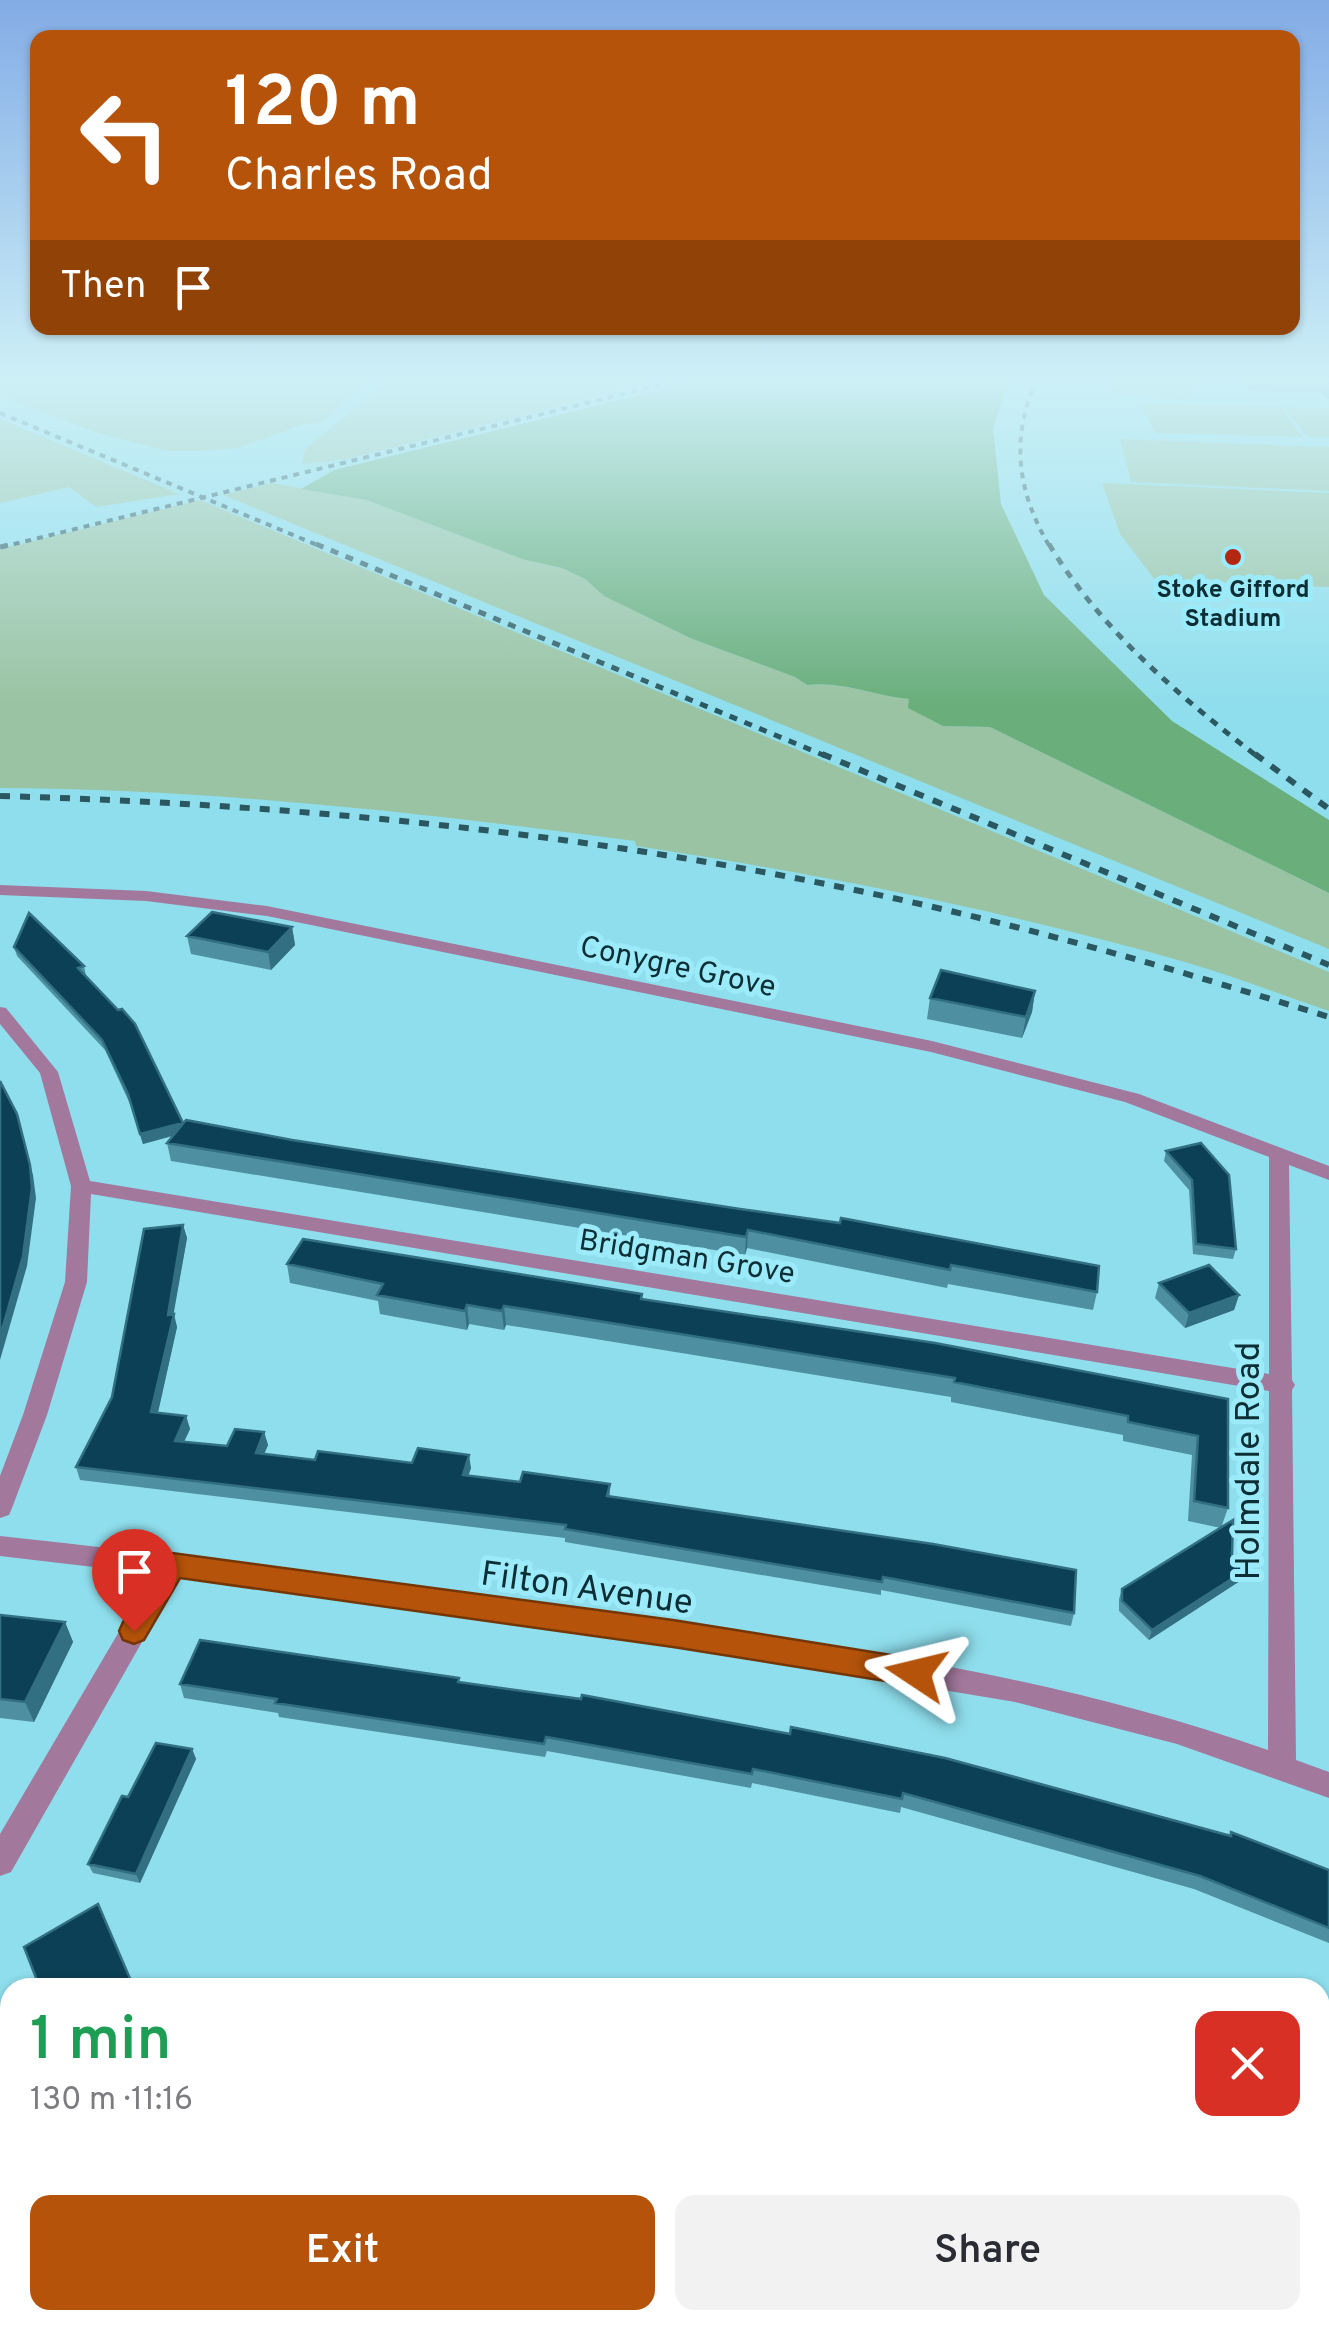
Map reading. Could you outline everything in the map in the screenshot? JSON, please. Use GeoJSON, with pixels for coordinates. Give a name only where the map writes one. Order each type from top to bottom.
{"type":"FeatureCollection","features":[{"type":"Feature","properties":{"kind":"street","name":"Conygre Grove"},"geometry":{"type":"LineString","coordinates":[[0,890],[146,896],[267,911],[932,1047],[1132,1098],[1329,1174]]}},
{"type":"Feature","properties":{"kind":"street"},"geometry":{"type":"LineString","coordinates":[[0,1012],[48,1072],[82,1186],[76,1282],[35,1415],[0,1508]]}},
{"type":"Feature","properties":{"kind":"street","name":"Holmdale Road"},"geometry":{"type":"LineString","coordinates":[[1279,1154],[1282,1768]]}},
{"type":"Feature","properties":{"kind":"street","name":"Bridgman Grove"},"geometry":{"type":"LineString","coordinates":[[82,1186],[1282,1385]]}},
{"type":"Feature","properties":{"kind":"street","name":"Filton Avenue"},"geometry":{"type":"LineString","coordinates":[[0,1546],[172,1565],[690,1636],[978,1684],[1178,1732],[1329,1785]]}},
{"type":"Feature","properties":{"kind":"street"},"geometry":{"type":"LineString","coordinates":[[0,1862],[172,1565]]}},
{"type":"Feature","properties":{"kind":"green space"},"geometry":{"type":"Polygon","coordinates":[[[0,488],[66,488],[0,503],[0,488]]]}},
{"type":"Feature","properties":{"kind":"green space"},"geometry":{"type":"Polygon","coordinates":[[[70,488],[164,488],[179,494],[96,507],[70,488]]]}},
{"type":"Feature","properties":{"kind":"green space"},"geometry":{"type":"Polygon","coordinates":[[[253,488],[298,488],[366,500],[522,559],[562,568],[585,579],[604,596],[690,638],[807,685],[834,685],[910,699],[909,708],[943,726],[990,727],[1329,893],[1329,949],[223,495],[253,488]]]}},
{"type":"Feature","properties":{"kind":"green space"},"geometry":{"type":"Polygon","coordinates":[[[999,488],[1001,504],[1044,595],[1172,721],[1329,820],[1329,893],[990,727],[943,726],[908,708],[909,699],[833,685],[807,685],[690,638],[604,596],[585,579],[562,568],[522,559],[366,500],[301,489],[999,488]]]}},
{"type":"Feature","properties":{"kind":"green space","name":"Stoke Gifford Stadium"},"geometry":{"type":"Polygon","coordinates":[[[1104,488],[1329,493],[1329,587],[1155,580],[1120,534],[1104,488]]]}},
{"type":"Feature","properties":{"kind":"green space"},"geometry":{"type":"Polygon","coordinates":[[[1255,488],[1329,488],[1329,491],[1255,488]]]}},
{"type":"Feature","properties":{"kind":"green space"},"geometry":{"type":"Polygon","coordinates":[[[200,500],[1329,972],[1329,1011],[1203,967],[1050,926],[844,882],[636,846],[635,841],[318,804],[0,788],[0,549],[200,500]]]}},
{"type":"Feature","properties":{"kind":"building"},"geometry":{"type":"Polygon","coordinates":[[[212,912],[292,927],[268,952],[187,936],[212,912]]]}},
{"type":"Feature","properties":{"kind":"building"},"geometry":{"type":"Polygon","coordinates":[[[29,913],[84,966],[78,968],[135,1024],[183,1123],[140,1134],[128,1094],[102,1040],[14,947],[29,913]]]}},
{"type":"Feature","properties":{"kind":"building"},"geometry":{"type":"Polygon","coordinates":[[[941,970],[1035,991],[1026,1017],[930,998],[941,970]]]}},
{"type":"Feature","properties":{"kind":"building"},"geometry":{"type":"Polygon","coordinates":[[[0,1081],[17,1114],[32,1188],[23,1256],[0,1337],[0,1081]]]}},
{"type":"Feature","properties":{"kind":"building"},"geometry":{"type":"Polygon","coordinates":[[[186,1120],[740,1209],[840,1223],[841,1218],[1099,1266],[1097,1292],[951,1265],[950,1270],[748,1230],[746,1237],[167,1143],[186,1120]]]}},
{"type":"Feature","properties":{"kind":"building"},"geometry":{"type":"Polygon","coordinates":[[[1201,1143],[1229,1175],[1236,1249],[1196,1244],[1192,1180],[1166,1151],[1201,1143]]]}},
{"type":"Feature","properties":{"kind":"building"},"geometry":{"type":"Polygon","coordinates":[[[183,1225],[168,1315],[174,1314],[151,1412],[186,1416],[175,1441],[227,1446],[235,1429],[264,1432],[256,1453],[315,1460],[318,1451],[412,1463],[418,1448],[469,1455],[463,1475],[520,1482],[523,1472],[610,1484],[607,1496],[933,1544],[1076,1570],[1074,1613],[883,1577],[882,1582],[565,1529],[566,1525],[76,1467],[112,1397],[144,1229],[183,1225]]]}},
{"type":"Feature","properties":{"kind":"building"},"geometry":{"type":"Polygon","coordinates":[[[303,1239],[642,1294],[641,1299],[935,1343],[1228,1399],[1228,1508],[1194,1501],[1198,1436],[1128,1422],[1128,1416],[954,1382],[955,1378],[504,1306],[502,1311],[467,1305],[465,1311],[377,1295],[383,1284],[287,1264],[303,1239]]]}},
{"type":"Feature","properties":{"kind":"building"},"geometry":{"type":"Polygon","coordinates":[[[1209,1265],[1239,1295],[1189,1313],[1159,1283],[1209,1265]]]}},
{"type":"Feature","properties":{"kind":"building"},"geometry":{"type":"Polygon","coordinates":[[[1233,1520],[1232,1555],[1247,1569],[1152,1630],[1122,1601],[1122,1589],[1233,1520]]]}},
{"type":"Feature","properties":{"kind":"building"},"geometry":{"type":"Polygon","coordinates":[[[0,1615],[65,1622],[25,1702],[0,1699],[0,1615]]]}},
{"type":"Feature","properties":{"kind":"building"},"geometry":{"type":"Polygon","coordinates":[[[200,1640],[459,1678],[458,1682],[581,1699],[582,1695],[790,1734],[791,1727],[945,1758],[1231,1836],[1231,1832],[1329,1870],[1329,1928],[1200,1876],[903,1793],[902,1799],[753,1769],[752,1774],[546,1737],[544,1744],[275,1703],[277,1699],[180,1684],[200,1640]]]}},
{"type":"Feature","properties":{"kind":"building"},"geometry":{"type":"Polygon","coordinates":[[[156,1743],[192,1749],[136,1874],[88,1864],[122,1796],[128,1797],[156,1743]]]}},
{"type":"Feature","properties":{"kind":"building"},"geometry":{"type":"Polygon","coordinates":[[[98,1904],[130,1978],[36,1978],[24,1947],[98,1904]]]}},
{"type":"Feature","properties":{"kind":"railway"},"geometry":{"type":"LineString","coordinates":[[179,488],[203,497]]}},
{"type":"Feature","properties":{"kind":"railway"},"geometry":{"type":"LineString","coordinates":[[203,497],[243,488]]}},
{"type":"Feature","properties":{"kind":"railway"},"geometry":{"type":"LineString","coordinates":[[1025,488],[1050,547]]}},
{"type":"Feature","properties":{"kind":"railway"},"geometry":{"type":"LineString","coordinates":[[2,547],[203,497]]}},
{"type":"Feature","properties":{"kind":"railway"},"geometry":{"type":"LineString","coordinates":[[203,497],[322,547]]}},
{"type":"Feature","properties":{"kind":"railway"},"geometry":{"type":"LineString","coordinates":[[0,547],[12,544]]}},
{"type":"Feature","properties":{"kind":"railway"},"geometry":{"type":"LineString","coordinates":[[316,544],[828,757]]}},
{"type":"Feature","properties":{"kind":"railway"},"geometry":{"type":"LineString","coordinates":[[1049,544],[1092,605],[1143,660],[1258,757]]}},
{"type":"Feature","properties":{"kind":"railway"},"geometry":{"type":"LineString","coordinates":[[822,754],[1329,965]]}},
{"type":"Feature","properties":{"kind":"railway"},"geometry":{"type":"LineString","coordinates":[[1255,754],[1329,809]]}},
{"type":"Feature","properties":{"kind":"railway"},"geometry":{"type":"LineString","coordinates":[[0,796],[212,806],[422,823],[736,867],[1025,929],[1329,1017]]}},
{"type":"Feature","properties":{"kind":"place","name":"Stoke Gifford Stadium"},"geometry":{"type":"Point","coordinates":[1233,557]}},
{"type":"Feature","properties":{"kind":"route"},"geometry":{"type":"LineString","coordinates":[[134,1631],[172,1565],[673,1634],[916,1673]]}}]}
